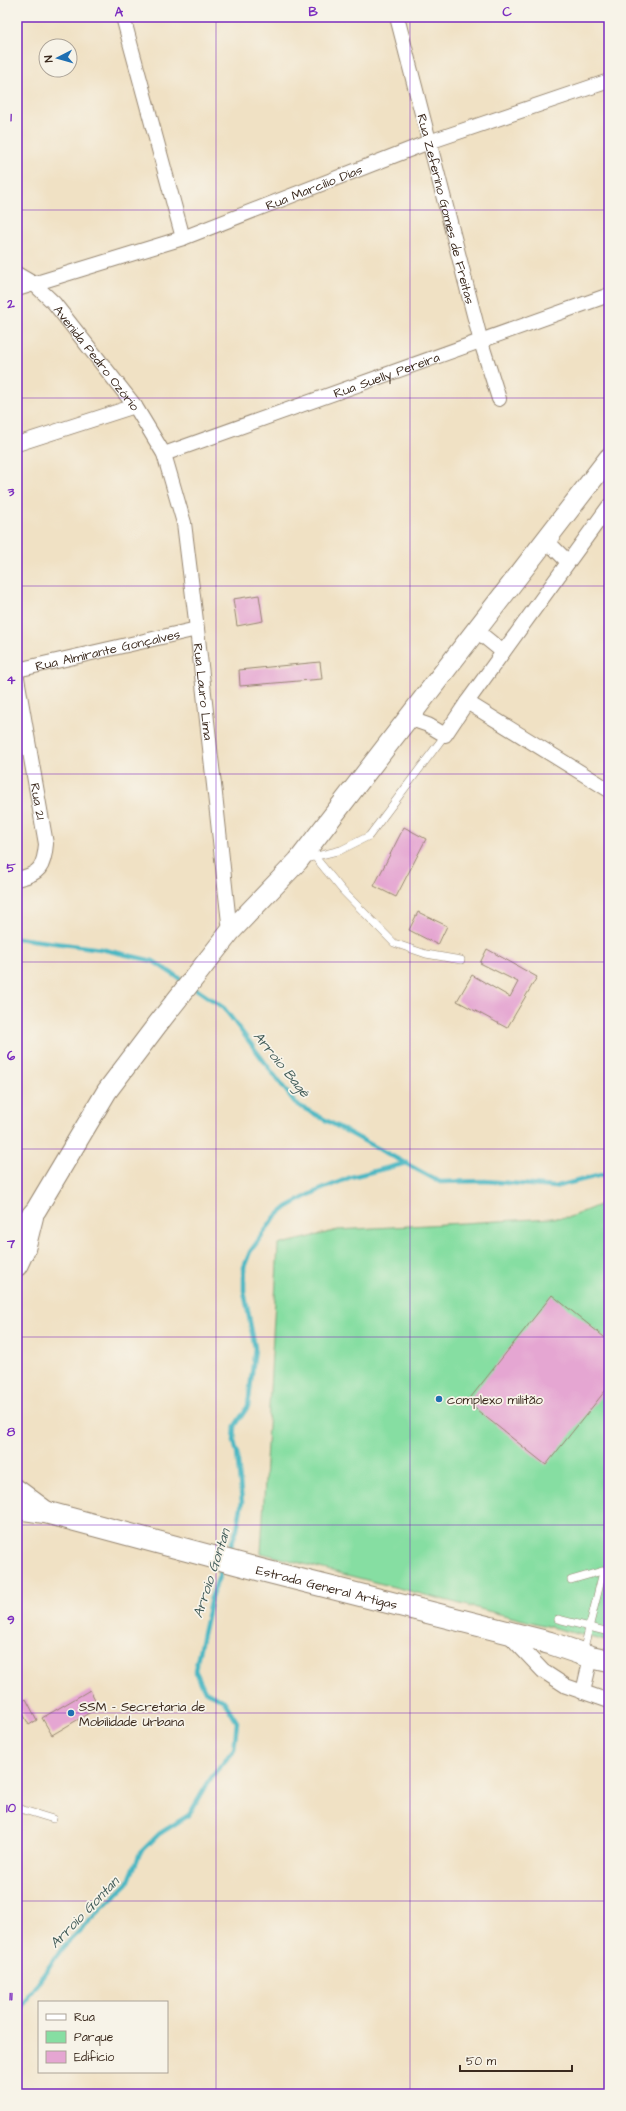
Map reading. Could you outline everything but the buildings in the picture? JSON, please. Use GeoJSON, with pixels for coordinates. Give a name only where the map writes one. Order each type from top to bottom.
{"type":"FeatureCollection","features":[{"type":"Feature","properties":{"kind":"main road"},"geometry":{"type":"LineString","coordinates":[[17,1232],[36,1210],[108,1091],[157,1025],[224,939],[306,859],[408,718],[609,458]]}},
{"type":"Feature","properties":{"kind":"main road"},"geometry":{"type":"LineString","coordinates":[[17,1266],[25,1248],[36,1210]]}},
{"type":"Feature","properties":{"kind":"main road"},"geometry":{"type":"LineString","coordinates":[[17,1491],[45,1512]]}},
{"type":"Feature","properties":{"kind":"main road"},"geometry":{"type":"LineString","coordinates":[[17,1496],[45,1512]]}},
{"type":"Feature","properties":{"kind":"main road"},"geometry":{"type":"LineString","coordinates":[[17,1508],[45,1512]]}},
{"type":"Feature","properties":{"kind":"main road"},"geometry":{"type":"LineString","coordinates":[[17,1511],[45,1512]]}},
{"type":"Feature","properties":{"kind":"main road","name":"Estrada General Artigas"},"geometry":{"type":"LineString","coordinates":[[45,1512],[261,1570],[550,1643],[594,1657]]}},
{"type":"Feature","properties":{"kind":"street"},"geometry":{"type":"LineString","coordinates":[[123,17],[183,238]]}},
{"type":"Feature","properties":{"kind":"street","name":"Rua Zeferino Gomes de Freitas"},"geometry":{"type":"LineString","coordinates":[[397,17],[481,342],[499,399]]}},
{"type":"Feature","properties":{"kind":"street","name":"Rua Marcilio Dias"},"geometry":{"type":"LineString","coordinates":[[17,289],[183,238],[429,142],[609,81]]}},
{"type":"Feature","properties":{"kind":"street","name":"Avenida Pedro Ozório"},"geometry":{"type":"LineString","coordinates":[[17,274],[34,284],[54,303],[135,406],[164,454]]}},
{"type":"Feature","properties":{"kind":"street","name":"Rua Suelly Pereira"},"geometry":{"type":"LineString","coordinates":[[164,454],[609,295]]}},
{"type":"Feature","properties":{"kind":"street"},"geometry":{"type":"LineString","coordinates":[[17,444],[135,406]]}},
{"type":"Feature","properties":{"kind":"street","name":"Rua Lauro Lima"},"geometry":{"type":"LineString","coordinates":[[164,454],[184,523],[197,629],[224,939]]}},
{"type":"Feature","properties":{"kind":"street"},"geometry":{"type":"LineString","coordinates":[[408,718],[428,725],[445,735],[467,702],[609,506]]}},
{"type":"Feature","properties":{"kind":"street"},"geometry":{"type":"LineString","coordinates":[[546,540],[568,562]]}},
{"type":"Feature","properties":{"kind":"street","name":"Rua Almirante Gonçalves"},"geometry":{"type":"LineString","coordinates":[[17,670],[197,629]]}},
{"type":"Feature","properties":{"kind":"street"},"geometry":{"type":"LineString","coordinates":[[476,630],[503,652]]}},
{"type":"Feature","properties":{"kind":"street","name":"Rua 21"},"geometry":{"type":"LineString","coordinates":[[17,678],[46,844],[44,862],[35,873],[17,879]]}},
{"type":"Feature","properties":{"kind":"street"},"geometry":{"type":"LineString","coordinates":[[467,702],[609,790]]}},
{"type":"Feature","properties":{"kind":"street"},"geometry":{"type":"LineString","coordinates":[[506,1632],[543,1671],[566,1686],[609,1701]]}},
{"type":"Feature","properties":{"kind":"street"},"geometry":{"type":"LineString","coordinates":[[583,1692],[594,1657]]}},
{"type":"Feature","properties":{"kind":"lane"},"geometry":{"type":"LineString","coordinates":[[306,859],[341,850],[370,836],[445,735]]}},
{"type":"Feature","properties":{"kind":"lane"},"geometry":{"type":"LineString","coordinates":[[306,859],[344,892],[394,943],[426,954],[461,960]]}},
{"type":"Feature","properties":{"kind":"lane"},"geometry":{"type":"LineString","coordinates":[[571,1580],[606,1570]]}},
{"type":"Feature","properties":{"kind":"lane"},"geometry":{"type":"LineString","coordinates":[[594,1657],[588,1627],[606,1570]]}},
{"type":"Feature","properties":{"kind":"lane"},"geometry":{"type":"LineString","coordinates":[[558,1619],[609,1632]]}},
{"type":"Feature","properties":{"kind":"lane"},"geometry":{"type":"LineString","coordinates":[[17,1808],[53,1819]]}},
{"type":"Feature","properties":{"kind":"green space","name":"complexo militão"},"geometry":{"type":"Polygon","coordinates":[[[609,1201],[609,1642],[261,1553],[278,1245],[338,1230],[570,1217],[609,1201]]]}},
{"type":"Feature","properties":{"kind":"waterway","name":"Arroio Bagé"},"geometry":{"type":"LineString","coordinates":[[17,938],[101,949],[153,961],[185,982]]}},
{"type":"Feature","properties":{"kind":"waterway","name":"Arroio Bagé"},"geometry":{"type":"LineString","coordinates":[[193,987],[224,1008],[296,1104],[440,1182],[485,1181],[554,1187],[609,1173]]}},
{"type":"Feature","properties":{"kind":"waterway","name":"Arroio Gontan"},"geometry":{"type":"LineString","coordinates":[[227,1556],[237,1529],[242,1502],[237,1453],[234,1441],[235,1426],[248,1406],[255,1348],[244,1291],[244,1267],[250,1252],[275,1217],[287,1207],[315,1192],[351,1177],[407,1163]]}},
{"type":"Feature","properties":{"kind":"waterway","name":"Arroio Gontan"},"geometry":{"type":"LineString","coordinates":[[17,2019],[29,1995],[63,1947],[128,1883],[140,1853],[159,1834],[189,1815],[211,1778],[234,1750],[237,1722],[224,1701],[205,1691],[195,1670],[211,1598],[223,1566]]}},
{"type":"Feature","properties":{"kind":"place","name":"complexo militão"},"geometry":{"type":"Point","coordinates":[439,1399]}},
{"type":"Feature","properties":{"kind":"place","name":"SSM - Secretaria de Mobilidade Urbana"},"geometry":{"type":"Point","coordinates":[71,1713]}}]}
